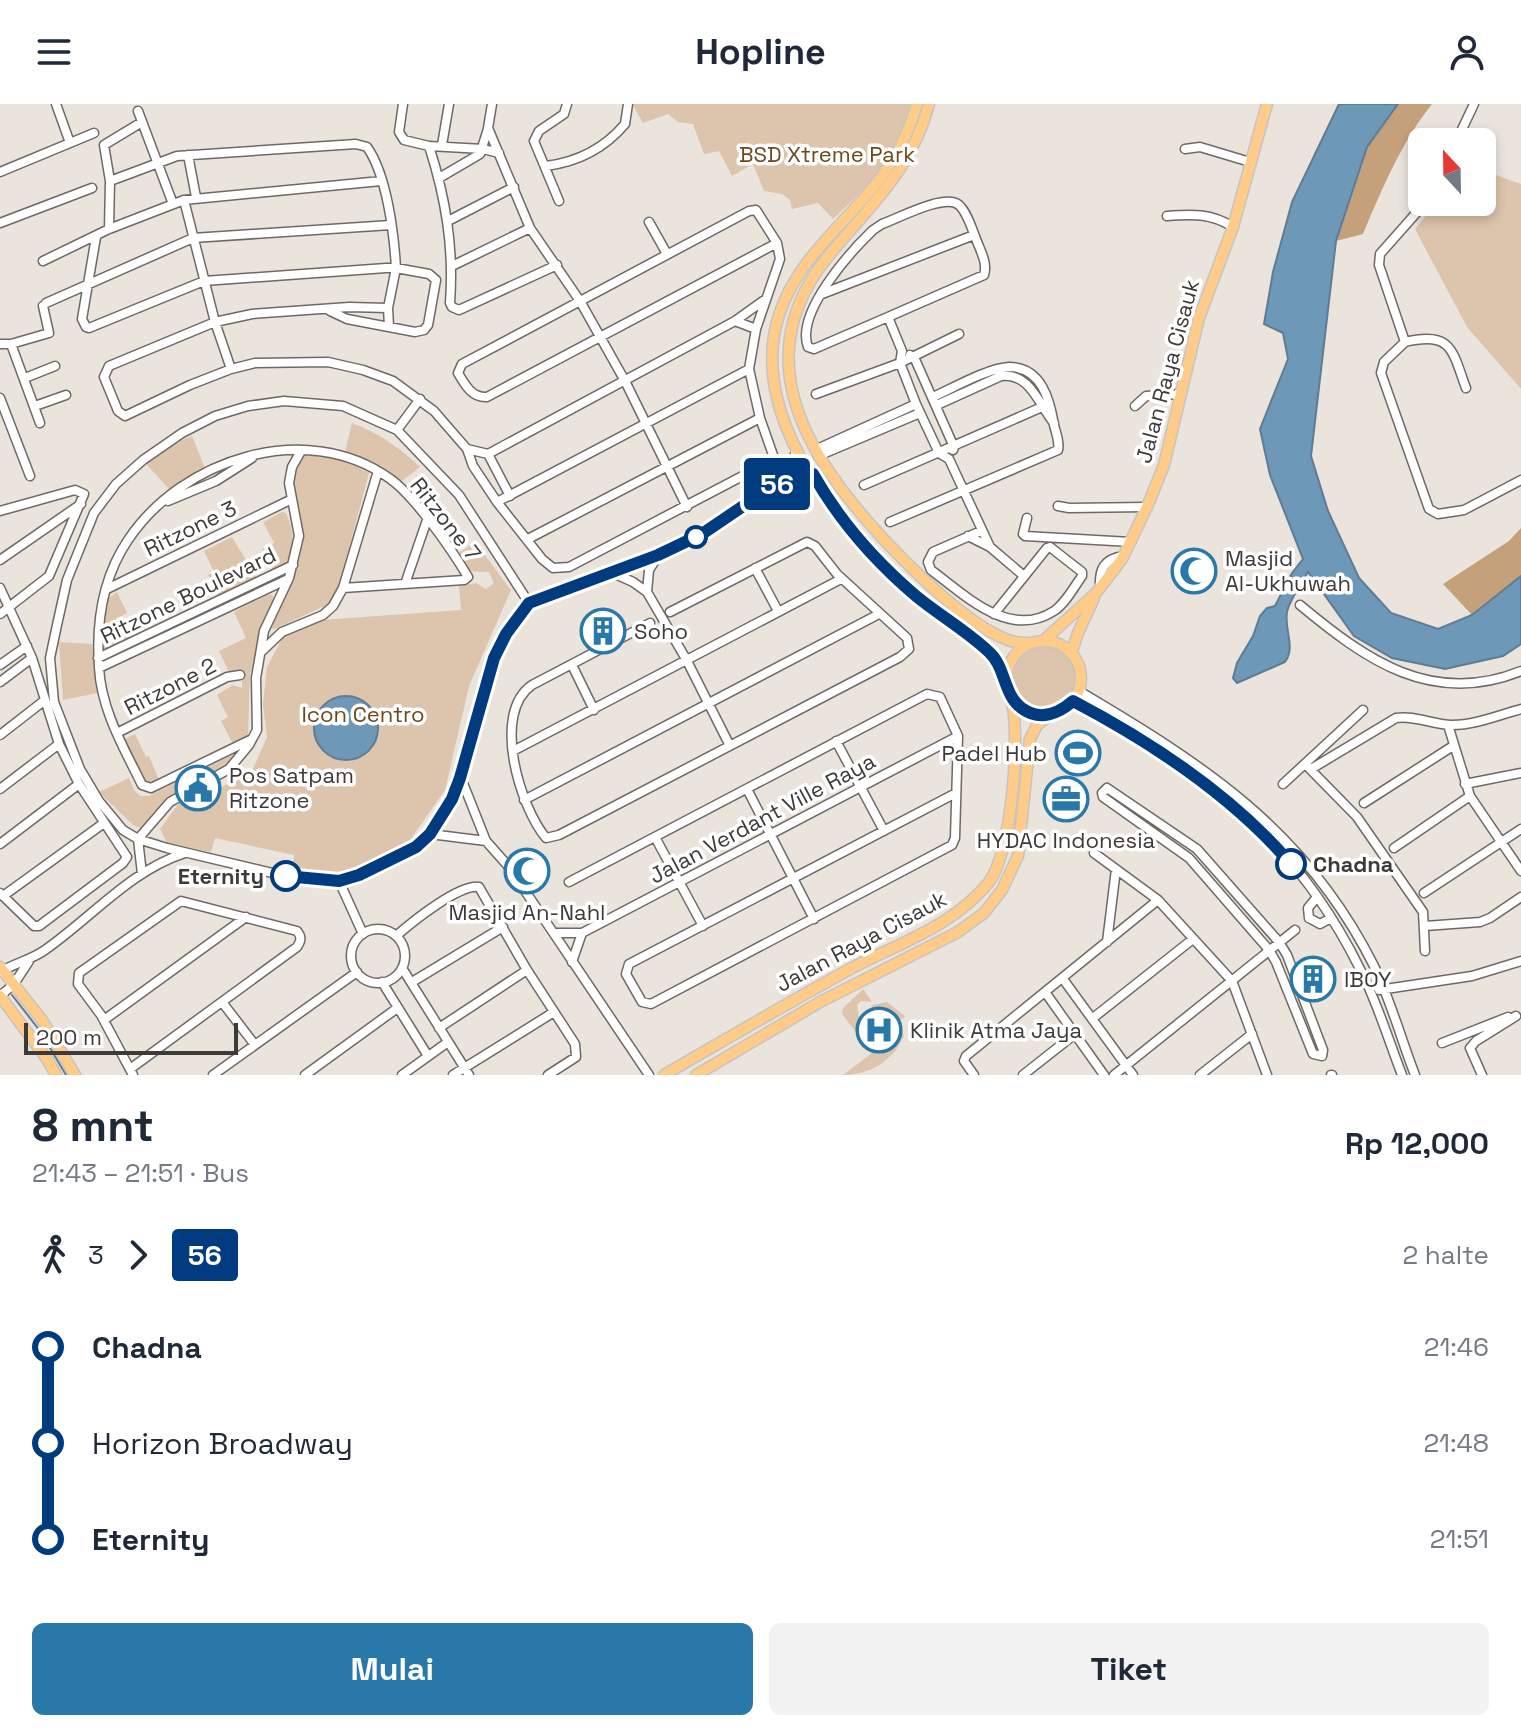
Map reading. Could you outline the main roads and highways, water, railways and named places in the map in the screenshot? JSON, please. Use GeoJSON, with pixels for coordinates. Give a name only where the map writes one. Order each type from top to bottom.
{"type":"FeatureCollection","features":[{"type":"Feature","properties":{"kind":"main road"},"geometry":{"type":"LineString","coordinates":[[917,104],[888,168],[795,280],[774,335],[772,370],[778,406],[797,449],[833,505],[884,566],[915,595],[990,652],[1000,666],[1011,697],[1021,708],[1035,714],[1050,715],[1073,701],[1079,691],[1081,678],[1071,654],[1059,644],[1016,643],[994,633],[933,588],[900,557],[844,495],[816,453],[794,405],[788,368],[791,330],[797,306],[813,274],[889,187],[914,146],[929,104]]}},
{"type":"Feature","properties":{"kind":"main road","name":"Jalan Raya Cisauk"},"geometry":{"type":"LineString","coordinates":[[1071,654],[1098,590],[1131,542],[1164,465],[1199,318],[1233,227],[1267,104]]}},
{"type":"Feature","properties":{"kind":"main road"},"geometry":{"type":"LineString","coordinates":[[772,370],[788,368]]}},
{"type":"Feature","properties":{"kind":"main road"},"geometry":{"type":"LineString","coordinates":[[833,505],[844,495]]}},
{"type":"Feature","properties":{"kind":"main road","name":"Jalan Raya Cisauk"},"geometry":{"type":"LineString","coordinates":[[1037,642],[1098,590]]}},
{"type":"Feature","properties":{"kind":"main road"},"geometry":{"type":"LineString","coordinates":[[1007,686],[1007,675],[1014,655],[1037,642]]}},
{"type":"Feature","properties":{"kind":"main road","name":"Jalan Raya Cisauk"},"geometry":{"type":"LineString","coordinates":[[664,1075],[835,977],[947,920],[976,896],[992,878],[1005,845],[1016,741],[1017,716],[1011,697]]}},
{"type":"Feature","properties":{"kind":"main road","name":"Jalan Raya Cisauk"},"geometry":{"type":"LineString","coordinates":[[696,1075],[820,1002],[964,929],[984,913],[1002,890],[1018,856],[1030,739],[1037,725],[1050,715]]}},
{"type":"Feature","properties":{"kind":"main road"},"geometry":{"type":"LineString","coordinates":[[1,969],[42,1020],[75,1075]]}},
{"type":"Feature","properties":{"kind":"main road"},"geometry":{"type":"LineString","coordinates":[[0,996],[56,1075]]}},
{"type":"Feature","properties":{"kind":"water"},"geometry":{"type":"Polygon","coordinates":[[[1339,104],[1398,104],[1367,147],[1336,241],[1311,456],[1328,511],[1359,578],[1391,613],[1438,629],[1472,615],[1521,576],[1521,644],[1503,656],[1445,669],[1392,658],[1354,636],[1308,572],[1287,612],[1290,650],[1285,662],[1237,683],[1233,678],[1237,663],[1253,636],[1260,616],[1267,608],[1275,606],[1303,559],[1270,475],[1260,429],[1288,359],[1283,333],[1264,324],[1273,272],[1292,202],[1339,104]]]}},
{"type":"Feature","properties":{"kind":"water"},"geometry":{"type":"Polygon","coordinates":[[[346,696],[358,698],[369,705],[376,716],[376,740],[369,751],[358,758],[346,760],[334,758],[323,751],[316,740],[314,728],[316,716],[323,705],[334,698],[346,696]]]}},
{"type":"Feature","properties":{"kind":"waterway"},"geometry":{"type":"LineString","coordinates":[[12,995],[40,1031],[66,1075]]}},
{"type":"Feature","properties":{"kind":"place","name":"Masjid Al-Ukhuwah"},"geometry":{"type":"Point","coordinates":[1194,571]}},
{"type":"Feature","properties":{"kind":"place","name":"Soho"},"geometry":{"type":"Point","coordinates":[603,631]}},
{"type":"Feature","properties":{"kind":"place","name":"Padel Hub"},"geometry":{"type":"Point","coordinates":[1078,753]}},
{"type":"Feature","properties":{"kind":"place","name":"Pos Satpam Ritzone"},"geometry":{"type":"Point","coordinates":[198,788]}},
{"type":"Feature","properties":{"kind":"place","name":"HYDAC Indonesia"},"geometry":{"type":"Point","coordinates":[1066,799]}},
{"type":"Feature","properties":{"kind":"place","name":"Chadna"},"geometry":{"type":"Point","coordinates":[1291,864]}},
{"type":"Feature","properties":{"kind":"place","name":"Masjid An-Nahl"},"geometry":{"type":"Point","coordinates":[527,871]}},
{"type":"Feature","properties":{"kind":"place","name":"Eternity"},"geometry":{"type":"Point","coordinates":[286,876]}},
{"type":"Feature","properties":{"kind":"place","name":"IBOY"},"geometry":{"type":"Point","coordinates":[1313,979]}},
{"type":"Feature","properties":{"kind":"place","name":"Klinik Atma Jaya"},"geometry":{"type":"Point","coordinates":[879,1030]}},
{"type":"Feature","properties":{"kind":"park label","name":"BSD Xtreme Park"},"geometry":{"type":"Point","coordinates":[827,154]}},
{"type":"Feature","properties":{"kind":"park label","name":"Icon Centro"},"geometry":{"type":"Point","coordinates":[363,714]}}]}
